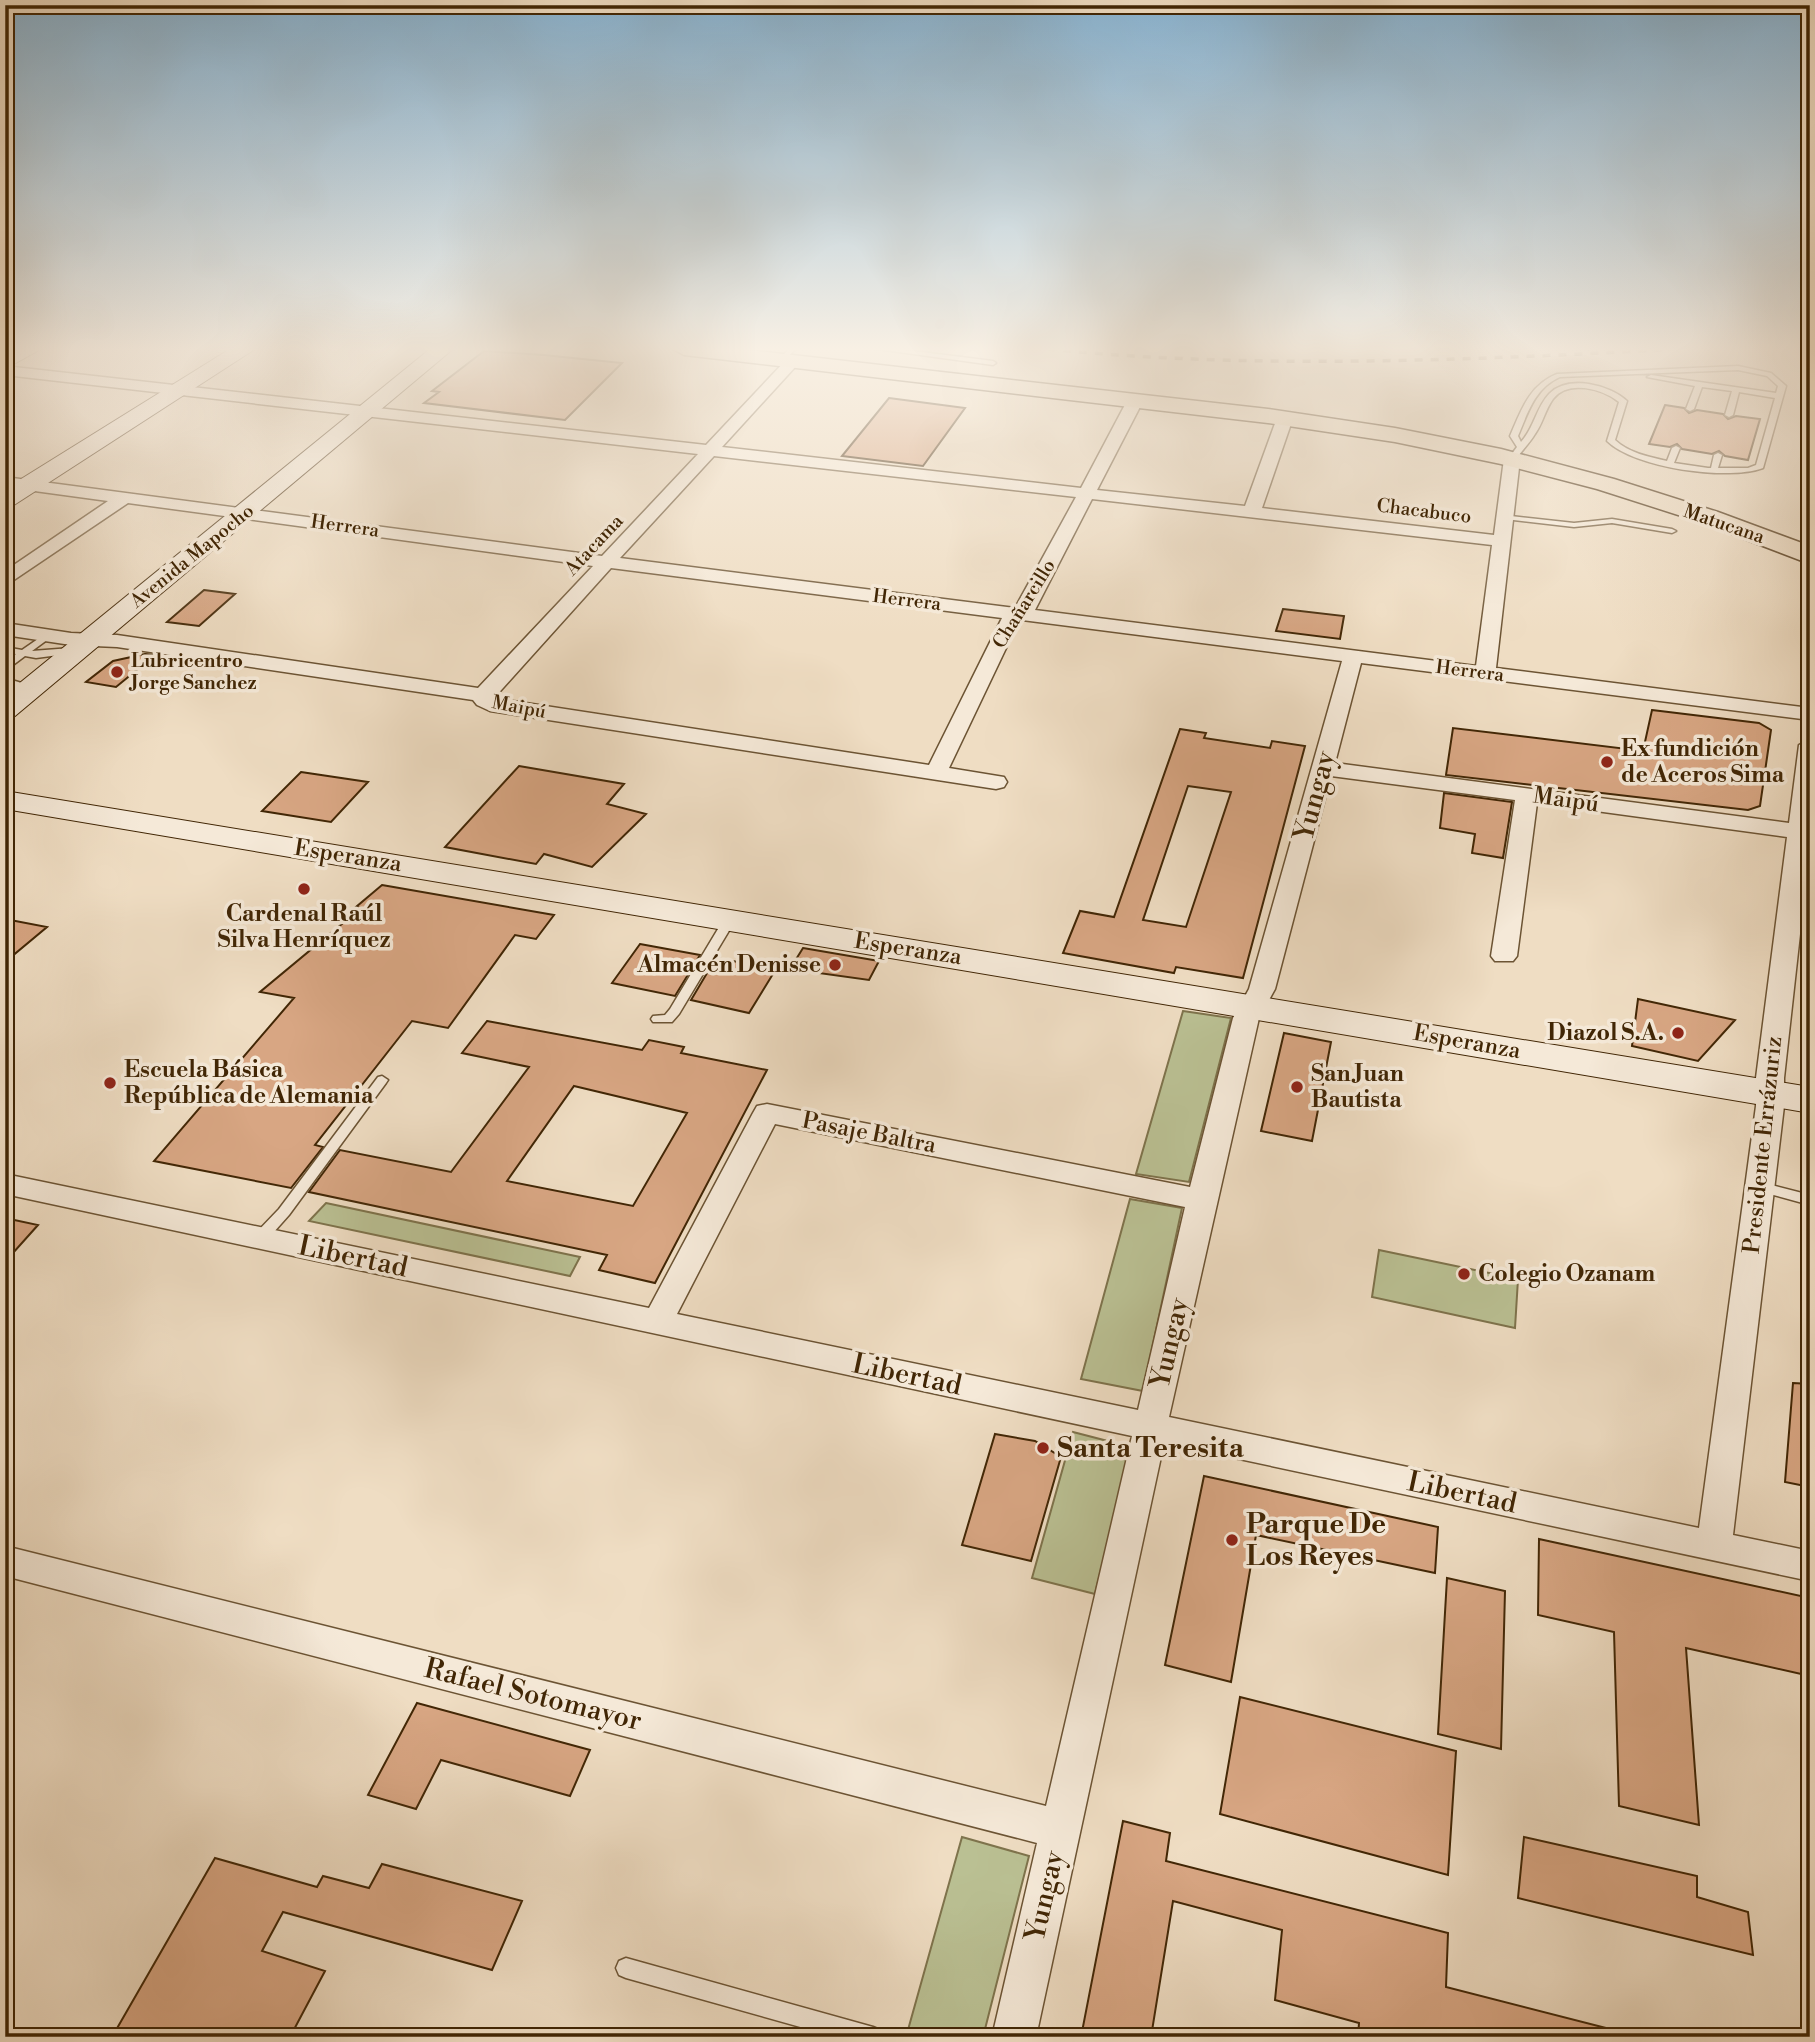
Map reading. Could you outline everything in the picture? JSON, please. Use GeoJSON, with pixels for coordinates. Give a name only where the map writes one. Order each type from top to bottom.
{"type":"FeatureCollection","features":[{"type":"Feature","properties":{"kind":"main road"},"geometry":{"type":"LineString","coordinates":[[5,500],[94,444]]}},
{"type":"Feature","properties":{"kind":"main road","name":"Avenida Mapocho"},"geometry":{"type":"LineString","coordinates":[[5,710],[15,688],[84,645],[327,444]]}},
{"type":"Feature","properties":{"kind":"main road","name":"Matucana"},"geometry":{"type":"LineString","coordinates":[[1460,444],[1516,452],[1705,516],[1810,556]]}},
{"type":"Feature","properties":{"kind":"main road","name":"Esperanza"},"geometry":{"type":"LineString","coordinates":[[5,800],[1810,1100]]}},
{"type":"Feature","properties":{"kind":"street","name":"Chacabuco"},"geometry":{"type":"LineString","coordinates":[[660,444],[1502,541]]}},
{"type":"Feature","properties":{"kind":"street","name":"Atacama"},"geometry":{"type":"LineString","coordinates":[[484,695],[715,444]]}},
{"type":"Feature","properties":{"kind":"street","name":"Chañarcillo"},"geometry":{"type":"LineString","coordinates":[[936,772],[1010,620],[1026,609],[1112,444]]}},
{"type":"Feature","properties":{"kind":"street"},"geometry":{"type":"LineString","coordinates":[[1252,512],[1276,444]]}},
{"type":"Feature","properties":{"kind":"street"},"geometry":{"type":"LineString","coordinates":[[1485,673],[1516,452]]}},
{"type":"Feature","properties":{"kind":"street","name":"Herrera"},"geometry":{"type":"LineString","coordinates":[[5,482],[607,562],[1810,714]]}},
{"type":"Feature","properties":{"kind":"street"},"geometry":{"type":"LineString","coordinates":[[5,580],[124,498]]}},
{"type":"Feature","properties":{"kind":"street","name":"Maipú"},"geometry":{"type":"LineString","coordinates":[[5,629],[48,635],[84,645],[484,695],[484,701],[490,705],[996,782]]}},
{"type":"Feature","properties":{"kind":"street","name":"Yungay"},"geometry":{"type":"LineString","coordinates":[[1014,2037],[1202,1200],[1246,1018],[1262,989],[1353,656]]}},
{"type":"Feature","properties":{"kind":"street","name":"Presidente Errázuriz"},"geometry":{"type":"LineString","coordinates":[[1714,1546],[1805,832],[1810,745]]}},
{"type":"Feature","properties":{"kind":"street","name":"Maipú"},"geometry":{"type":"LineString","coordinates":[[1322,768],[1805,832]]}},
{"type":"Feature","properties":{"kind":"street"},"geometry":{"type":"LineString","coordinates":[[1504,956],[1527,795]]}},
{"type":"Feature","properties":{"kind":"street","name":"Pasaje Baltra"},"geometry":{"type":"LineString","coordinates":[[657,1322],[767,1113],[1202,1200]]}},
{"type":"Feature","properties":{"kind":"street","name":"Libertad"},"geometry":{"type":"LineString","coordinates":[[5,1184],[1810,1566]]}},
{"type":"Feature","properties":{"kind":"street","name":"Rafael Sotomayor"},"geometry":{"type":"LineString","coordinates":[[5,1561],[1060,1829]]}},
{"type":"Feature","properties":{"kind":"lane"},"geometry":{"type":"LineString","coordinates":[[1515,444],[1516,452]]}},
{"type":"Feature","properties":{"kind":"lane"},"geometry":{"type":"LineString","coordinates":[[1516,452],[1524,444]]}},
{"type":"Feature","properties":{"kind":"lane"},"geometry":{"type":"LineString","coordinates":[[1613,444],[1634,456],[1741,473],[1760,466],[1766,444]]}},
{"type":"Feature","properties":{"kind":"lane"},"geometry":{"type":"LineString","coordinates":[[1670,463],[1676,448]]}},
{"type":"Feature","properties":{"kind":"lane"},"geometry":{"type":"LineString","coordinates":[[1714,470],[1718,455]]}},
{"type":"Feature","properties":{"kind":"lane"},"geometry":{"type":"LineString","coordinates":[[1505,517],[1574,525],[1612,521],[1672,531]]}},
{"type":"Feature","properties":{"kind":"lane"},"geometry":{"type":"LineString","coordinates":[[10,663],[48,635]]}},
{"type":"Feature","properties":{"kind":"lane"},"geometry":{"type":"LineString","coordinates":[[5,650],[23,653],[84,645]]}},
{"type":"Feature","properties":{"kind":"lane"},"geometry":{"type":"LineString","coordinates":[[656,1019],[668,1018],[675,1012],[730,919]]}},
{"type":"Feature","properties":{"kind":"lane"},"geometry":{"type":"LineString","coordinates":[[260,1238],[284,1212],[382,1080]]}},
{"type":"Feature","properties":{"kind":"lane"},"geometry":{"type":"LineString","coordinates":[[1759,1187],[1810,1200]]}},
{"type":"Feature","properties":{"kind":"lane"},"geometry":{"type":"LineString","coordinates":[[626,1968],[873,2037]]}},
{"type":"Feature","properties":{"kind":"green space"},"geometry":{"type":"Polygon","coordinates":[[[1183,1011],[1231,1018],[1189,1182],[1136,1174],[1183,1011]]]}},
{"type":"Feature","properties":{"kind":"green space"},"geometry":{"type":"Polygon","coordinates":[[[1130,1199],[1182,1208],[1143,1391],[1081,1379],[1130,1199]]]}},
{"type":"Feature","properties":{"kind":"green space"},"geometry":{"type":"Polygon","coordinates":[[[326,1203],[580,1257],[570,1276],[309,1221],[326,1203]]]}},
{"type":"Feature","properties":{"kind":"green space"},"geometry":{"type":"Polygon","coordinates":[[[1379,1250],[1518,1279],[1515,1328],[1372,1297],[1379,1250]]]}},
{"type":"Feature","properties":{"kind":"green space"},"geometry":{"type":"Polygon","coordinates":[[[1073,1432],[1131,1447],[1095,1594],[1032,1578],[1073,1432]]]}},
{"type":"Feature","properties":{"kind":"green space"},"geometry":{"type":"Polygon","coordinates":[[[962,1837],[1029,1856],[983,2037],[906,2037],[962,1837]]]}},
{"type":"Feature","properties":{"kind":"building"},"geometry":{"type":"Polygon","coordinates":[[[851,444],[939,444],[923,466],[842,456],[851,444]]]}},
{"type":"Feature","properties":{"kind":"building"},"geometry":{"type":"Polygon","coordinates":[[[1651,444],[1676,444],[1670,447],[1651,444]]]}},
{"type":"Feature","properties":{"kind":"building"},"geometry":{"type":"Polygon","coordinates":[[[1677,444],[1753,444],[1748,460],[1725,456],[1719,451],[1712,454],[1682,449],[1677,444]]]}},
{"type":"Feature","properties":{"kind":"building"},"geometry":{"type":"Polygon","coordinates":[[[204,590],[235,594],[199,626],[167,622],[204,590]]]}},
{"type":"Feature","properties":{"kind":"building"},"geometry":{"type":"Polygon","coordinates":[[[1283,609],[1344,616],[1340,639],[1276,631],[1283,609]]]}},
{"type":"Feature","properties":{"kind":"building","name":"Lubricentro Jorge Sanchez"},"geometry":{"type":"Polygon","coordinates":[[[145,654],[155,655],[116,687],[86,682],[113,661],[145,654]]]}},
{"type":"Feature","properties":{"kind":"building","name":"Ex fundición de Aceros Sima"},"geometry":{"type":"Polygon","coordinates":[[[1652,710],[1759,723],[1771,730],[1760,806],[1748,810],[1446,775],[1453,728],[1643,751],[1652,710]]]}},
{"type":"Feature","properties":{"kind":"building"},"geometry":{"type":"Polygon","coordinates":[[[1180,729],[1206,733],[1204,738],[1270,748],[1272,741],[1305,746],[1243,978],[1176,967],[1174,973],[1063,953],[1080,911],[1114,917],[1180,729]],[[1188,786],[1143,920],[1186,927],[1231,792],[1188,786]]]}},
{"type":"Feature","properties":{"kind":"building"},"geometry":{"type":"Polygon","coordinates":[[[519,766],[624,784],[607,804],[646,814],[592,867],[544,854],[536,864],[445,847],[519,766]]]}},
{"type":"Feature","properties":{"kind":"building"},"geometry":{"type":"Polygon","coordinates":[[[301,772],[368,782],[331,822],[262,811],[301,772]]]}},
{"type":"Feature","properties":{"kind":"building"},"geometry":{"type":"Polygon","coordinates":[[[1444,793],[1512,802],[1503,858],[1472,853],[1475,834],[1440,828],[1444,793]]]}},
{"type":"Feature","properties":{"kind":"building"},"geometry":{"type":"Polygon","coordinates":[[[382,885],[554,915],[536,939],[515,935],[448,1028],[412,1021],[315,1145],[323,1147],[291,1188],[154,1161],[294,998],[260,992],[361,908],[356,907],[382,885]]]}},
{"type":"Feature","properties":{"kind":"building"},"geometry":{"type":"Polygon","coordinates":[[[5,919],[47,927],[5,962],[5,919]]]}},
{"type":"Feature","properties":{"kind":"building"},"geometry":{"type":"Polygon","coordinates":[[[640,944],[700,955],[675,996],[612,983],[640,944]]]}},
{"type":"Feature","properties":{"kind":"building","name":"Almacén Denisse"},"geometry":{"type":"Polygon","coordinates":[[[803,948],[879,961],[869,980],[790,969],[803,948]]]}},
{"type":"Feature","properties":{"kind":"building"},"geometry":{"type":"Polygon","coordinates":[[[716,958],[776,969],[749,1013],[691,1000],[716,958]]]}},
{"type":"Feature","properties":{"kind":"building","name":"Diazol S.A."},"geometry":{"type":"Polygon","coordinates":[[[1638,999],[1735,1020],[1698,1061],[1632,1046],[1638,999]]]}},
{"type":"Feature","properties":{"kind":"building"},"geometry":{"type":"Polygon","coordinates":[[[487,1021],[642,1050],[649,1040],[684,1047],[681,1053],[767,1070],[655,1283],[599,1270],[607,1255],[309,1192],[340,1150],[451,1172],[529,1067],[462,1053],[487,1021]],[[574,1086],[507,1181],[633,1206],[687,1113],[574,1086]]]}},
{"type":"Feature","properties":{"kind":"building","name":"San Juan Bautista"},"geometry":{"type":"Polygon","coordinates":[[[1284,1033],[1331,1042],[1312,1141],[1261,1131],[1284,1033]]]}},
{"type":"Feature","properties":{"kind":"building"},"geometry":{"type":"Polygon","coordinates":[[[5,1218],[38,1225],[5,1262],[5,1218]]]}},
{"type":"Feature","properties":{"kind":"building"},"geometry":{"type":"Polygon","coordinates":[[[1793,1383],[1810,1384],[1810,1487],[1785,1482],[1793,1383]]]}},
{"type":"Feature","properties":{"kind":"building"},"geometry":{"type":"Polygon","coordinates":[[[995,1434],[1035,1441],[1061,1457],[1031,1561],[962,1545],[995,1434]]]}},
{"type":"Feature","properties":{"kind":"building"},"geometry":{"type":"Polygon","coordinates":[[[1204,1476],[1438,1527],[1435,1573],[1256,1535],[1231,1682],[1165,1665],[1204,1476]]]}},
{"type":"Feature","properties":{"kind":"building"},"geometry":{"type":"Polygon","coordinates":[[[1539,1539],[1810,1598],[1810,1676],[1686,1648],[1699,1825],[1619,1806],[1614,1632],[1538,1615],[1539,1539]]]}},
{"type":"Feature","properties":{"kind":"building"},"geometry":{"type":"Polygon","coordinates":[[[1447,1578],[1505,1591],[1501,1749],[1438,1734],[1447,1578]]]}},
{"type":"Feature","properties":{"kind":"building"},"geometry":{"type":"Polygon","coordinates":[[[1240,1697],[1456,1751],[1448,1875],[1220,1814],[1240,1697]]]}},
{"type":"Feature","properties":{"kind":"building"},"geometry":{"type":"Polygon","coordinates":[[[417,1703],[590,1750],[570,1796],[441,1760],[416,1809],[368,1795],[417,1703]]]}},
{"type":"Feature","properties":{"kind":"building"},"geometry":{"type":"Polygon","coordinates":[[[1123,1821],[1170,1833],[1166,1861],[1448,1933],[1446,1987],[1610,2029],[1609,2037],[1358,2037],[1359,2023],[1275,2000],[1282,1930],[1173,1901],[1151,2037],[1081,2037],[1123,1821]]]}},
{"type":"Feature","properties":{"kind":"building"},"geometry":{"type":"Polygon","coordinates":[[[1524,1837],[1697,1876],[1697,1897],[1748,1912],[1753,1955],[1518,1898],[1524,1837]]]}},
{"type":"Feature","properties":{"kind":"building"},"geometry":{"type":"Polygon","coordinates":[[[215,1858],[317,1887],[323,1876],[369,1888],[382,1864],[522,1901],[492,1970],[283,1912],[262,1951],[325,1971],[290,2037],[112,2037],[215,1858]]]}},
{"type":"Feature","properties":{"kind":"place","name":"Lubricentro Jorge Sanchez"},"geometry":{"type":"Point","coordinates":[117,672]}},
{"type":"Feature","properties":{"kind":"place","name":"Ex fundición de Aceros Sima"},"geometry":{"type":"Point","coordinates":[1607,762]}},
{"type":"Feature","properties":{"kind":"place","name":"Cardenal Raúl Silva Henríquez"},"geometry":{"type":"Point","coordinates":[304,889]}},
{"type":"Feature","properties":{"kind":"place","name":"Almacén Denisse"},"geometry":{"type":"Point","coordinates":[835,965]}},
{"type":"Feature","properties":{"kind":"place","name":"Diazol S.A."},"geometry":{"type":"Point","coordinates":[1678,1033]}},
{"type":"Feature","properties":{"kind":"place","name":"Escuela Básica República de Alemania"},"geometry":{"type":"Point","coordinates":[110,1083]}},
{"type":"Feature","properties":{"kind":"place","name":"San Juan Bautista"},"geometry":{"type":"Point","coordinates":[1297,1087]}},
{"type":"Feature","properties":{"kind":"place","name":"Colegio Ozanam"},"geometry":{"type":"Point","coordinates":[1464,1274]}},
{"type":"Feature","properties":{"kind":"place","name":"Santa Teresita"},"geometry":{"type":"Point","coordinates":[1043,1448]}},
{"type":"Feature","properties":{"kind":"place","name":"Parque De Los Reyes"},"geometry":{"type":"Point","coordinates":[1232,1540]}}]}
